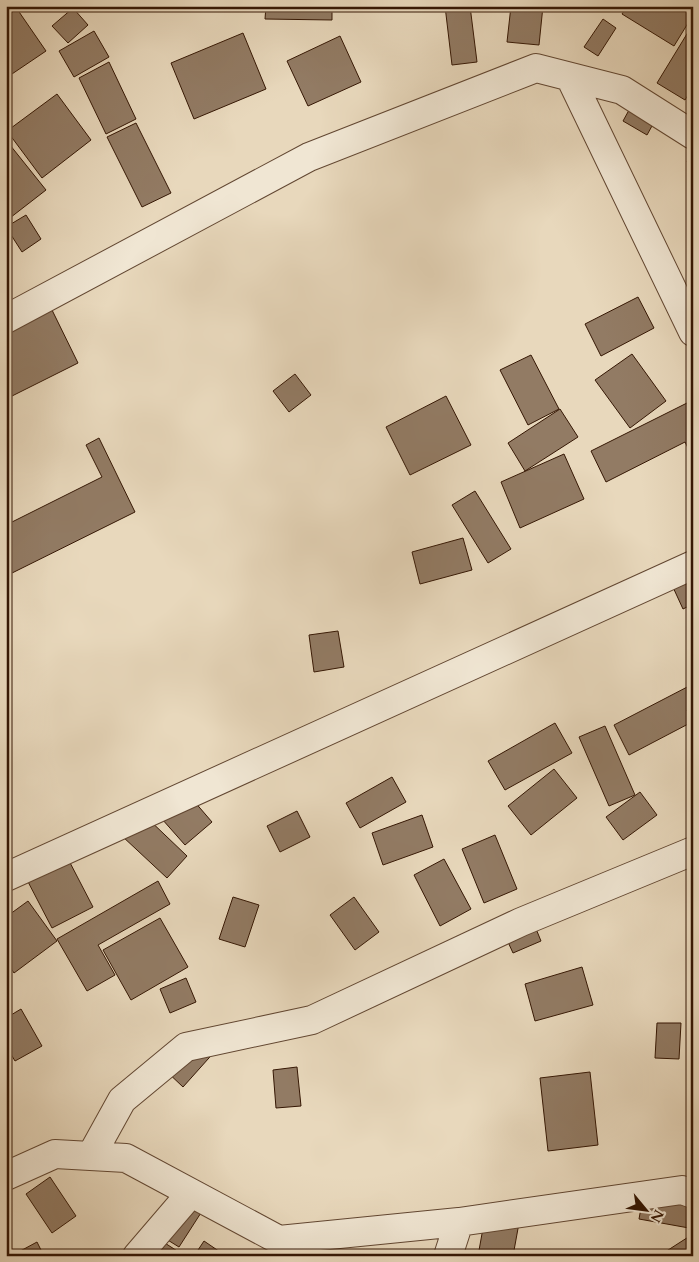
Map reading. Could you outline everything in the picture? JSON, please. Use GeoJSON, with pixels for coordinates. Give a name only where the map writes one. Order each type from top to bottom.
{"type":"FeatureCollection","features":[{"type":"Feature","properties":{"kind":"street"},"geometry":{"type":"LineString","coordinates":[[6,319],[309,156],[536,68],[622,90],[693,135]]}},
{"type":"Feature","properties":{"kind":"street"},"geometry":{"type":"LineString","coordinates":[[570,77],[693,332]]}},
{"type":"Feature","properties":{"kind":"street"},"geometry":{"type":"LineString","coordinates":[[6,877],[693,565]]}},
{"type":"Feature","properties":{"kind":"street"},"geometry":{"type":"LineString","coordinates":[[91,1156],[122,1100],[186,1047],[312,1020],[521,922],[693,850]]}},
{"type":"Feature","properties":{"kind":"street"},"geometry":{"type":"LineString","coordinates":[[6,1176],[54,1154],[126,1158],[191,1193],[274,1248],[682,1190],[693,1194]]}},
{"type":"Feature","properties":{"kind":"street"},"geometry":{"type":"LineString","coordinates":[[137,1256],[191,1193]]}},
{"type":"Feature","properties":{"kind":"street"},"geometry":{"type":"LineString","coordinates":[[448,1256],[459,1222]]}},
{"type":"Feature","properties":{"kind":"building"},"geometry":{"type":"Polygon","coordinates":[[[6,6],[15,6],[46,51],[6,78],[6,6]]]}},
{"type":"Feature","properties":{"kind":"building"},"geometry":{"type":"Polygon","coordinates":[[[266,6],[332,6],[332,20],[265,19],[266,6]]]}},
{"type":"Feature","properties":{"kind":"building"},"geometry":{"type":"Polygon","coordinates":[[[445,6],[470,6],[477,62],[452,65],[445,6]]]}},
{"type":"Feature","properties":{"kind":"building"},"geometry":{"type":"Polygon","coordinates":[[[511,6],[543,6],[539,45],[507,42],[511,6]]]}},
{"type":"Feature","properties":{"kind":"building"},"geometry":{"type":"Polygon","coordinates":[[[627,6],[693,6],[693,15],[674,46],[622,14],[627,6]]]}},
{"type":"Feature","properties":{"kind":"building"},"geometry":{"type":"Polygon","coordinates":[[[73,8],[88,25],[68,43],[52,26],[73,8]]]}},
{"type":"Feature","properties":{"kind":"building"},"geometry":{"type":"Polygon","coordinates":[[[603,19],[616,28],[598,56],[584,47],[603,19]]]}},
{"type":"Feature","properties":{"kind":"building"},"geometry":{"type":"Polygon","coordinates":[[[693,24],[693,87],[685,100],[657,83],[693,24]]]}},
{"type":"Feature","properties":{"kind":"building"},"geometry":{"type":"Polygon","coordinates":[[[94,31],[109,57],[74,77],[59,51],[94,31]]]}},
{"type":"Feature","properties":{"kind":"building"},"geometry":{"type":"Polygon","coordinates":[[[243,33],[266,89],[194,119],[171,63],[243,33]]]}},
{"type":"Feature","properties":{"kind":"building"},"geometry":{"type":"Polygon","coordinates":[[[340,36],[361,82],[308,106],[287,61],[340,36]]]}},
{"type":"Feature","properties":{"kind":"building"},"geometry":{"type":"Polygon","coordinates":[[[109,62],[136,119],[106,134],[79,78],[109,62]]]}},
{"type":"Feature","properties":{"kind":"building"},"geometry":{"type":"Polygon","coordinates":[[[57,94],[91,140],[42,178],[7,131],[57,94]]]}},
{"type":"Feature","properties":{"kind":"building"},"geometry":{"type":"Polygon","coordinates":[[[634,101],[658,115],[647,135],[623,121],[634,101]]]}},
{"type":"Feature","properties":{"kind":"building"},"geometry":{"type":"Polygon","coordinates":[[[136,123],[171,193],[142,207],[107,137],[136,123]]]}},
{"type":"Feature","properties":{"kind":"building"},"geometry":{"type":"Polygon","coordinates":[[[10,145],[46,190],[6,221],[6,149],[10,145]]]}},
{"type":"Feature","properties":{"kind":"building"},"geometry":{"type":"Polygon","coordinates":[[[693,158],[693,172],[687,161],[693,158]]]}},
{"type":"Feature","properties":{"kind":"building"},"geometry":{"type":"Polygon","coordinates":[[[26,215],[41,239],[22,252],[6,227],[26,215]]]}},
{"type":"Feature","properties":{"kind":"building"},"geometry":{"type":"Polygon","coordinates":[[[638,297],[654,328],[601,356],[585,324],[638,297]]]}},
{"type":"Feature","properties":{"kind":"building"},"geometry":{"type":"Polygon","coordinates":[[[52,310],[78,363],[6,399],[6,332],[52,310]]]}},
{"type":"Feature","properties":{"kind":"building"},"geometry":{"type":"Polygon","coordinates":[[[632,354],[666,401],[630,428],[595,380],[632,354]]]}},
{"type":"Feature","properties":{"kind":"building"},"geometry":{"type":"Polygon","coordinates":[[[531,355],[559,409],[528,425],[500,370],[531,355]]]}},
{"type":"Feature","properties":{"kind":"building"},"geometry":{"type":"Polygon","coordinates":[[[295,374],[311,395],[289,412],[273,391],[295,374]]]}},
{"type":"Feature","properties":{"kind":"building"},"geometry":{"type":"Polygon","coordinates":[[[446,396],[471,445],[410,475],[386,427],[446,396]]]}},
{"type":"Feature","properties":{"kind":"building"},"geometry":{"type":"Polygon","coordinates":[[[693,400],[693,458],[685,442],[606,482],[591,451],[693,400]]]}},
{"type":"Feature","properties":{"kind":"building"},"geometry":{"type":"Polygon","coordinates":[[[560,409],[578,437],[525,471],[508,443],[560,409]]]}},
{"type":"Feature","properties":{"kind":"building"},"geometry":{"type":"Polygon","coordinates":[[[99,438],[135,512],[6,576],[6,525],[102,477],[86,445],[99,438]]]}},
{"type":"Feature","properties":{"kind":"building"},"geometry":{"type":"Polygon","coordinates":[[[564,454],[584,499],[520,528],[501,482],[564,454]]]}},
{"type":"Feature","properties":{"kind":"building"},"geometry":{"type":"Polygon","coordinates":[[[475,491],[511,549],[488,563],[452,505],[475,491]]]}},
{"type":"Feature","properties":{"kind":"building"},"geometry":{"type":"Polygon","coordinates":[[[463,538],[472,570],[420,584],[412,552],[463,538]]]}},
{"type":"Feature","properties":{"kind":"building"},"geometry":{"type":"Polygon","coordinates":[[[693,559],[693,604],[683,609],[666,572],[693,559]]]}},
{"type":"Feature","properties":{"kind":"building"},"geometry":{"type":"Polygon","coordinates":[[[338,631],[344,667],[314,672],[309,635],[338,631]]]}},
{"type":"Feature","properties":{"kind":"building"},"geometry":{"type":"Polygon","coordinates":[[[693,684],[693,708],[687,710],[692,722],[629,755],[614,725],[693,684]]]}},
{"type":"Feature","properties":{"kind":"building"},"geometry":{"type":"Polygon","coordinates":[[[555,723],[572,753],[505,790],[488,761],[555,723]]]}},
{"type":"Feature","properties":{"kind":"building"},"geometry":{"type":"Polygon","coordinates":[[[605,726],[635,795],[609,806],[579,737],[605,726]]]}},
{"type":"Feature","properties":{"kind":"building"},"geometry":{"type":"Polygon","coordinates":[[[554,769],[577,798],[531,835],[508,806],[554,769]]]}},
{"type":"Feature","properties":{"kind":"building"},"geometry":{"type":"Polygon","coordinates":[[[392,777],[406,802],[360,828],[346,803],[392,777]]]}},
{"type":"Feature","properties":{"kind":"building"},"geometry":{"type":"Polygon","coordinates":[[[181,786],[212,822],[185,845],[154,810],[181,786]]]}},
{"type":"Feature","properties":{"kind":"building"},"geometry":{"type":"Polygon","coordinates":[[[640,792],[657,815],[623,840],[606,817],[640,792]]]}},
{"type":"Feature","properties":{"kind":"building"},"geometry":{"type":"Polygon","coordinates":[[[297,811],[310,837],[280,852],[267,826],[297,811]]]}},
{"type":"Feature","properties":{"kind":"building"},"geometry":{"type":"Polygon","coordinates":[[[143,814],[187,856],[167,878],[122,836],[143,814]]]}},
{"type":"Feature","properties":{"kind":"building"},"geometry":{"type":"Polygon","coordinates":[[[422,815],[433,847],[383,865],[372,833],[422,815]]]}},
{"type":"Feature","properties":{"kind":"building"},"geometry":{"type":"Polygon","coordinates":[[[495,835],[517,889],[484,903],[462,849],[495,835]]]}},
{"type":"Feature","properties":{"kind":"building"},"geometry":{"type":"Polygon","coordinates":[[[66,855],[93,907],[52,928],[25,876],[66,855]]]}},
{"type":"Feature","properties":{"kind":"building"},"geometry":{"type":"Polygon","coordinates":[[[444,859],[471,909],[440,926],[414,875],[444,859]]]}},
{"type":"Feature","properties":{"kind":"building"},"geometry":{"type":"Polygon","coordinates":[[[158,881],[170,904],[98,945],[115,975],[87,991],[57,939],[158,881]]]}},
{"type":"Feature","properties":{"kind":"building"},"geometry":{"type":"Polygon","coordinates":[[[233,897],[259,905],[245,947],[219,939],[233,897]]]}},
{"type":"Feature","properties":{"kind":"building"},"geometry":{"type":"Polygon","coordinates":[[[354,897],[379,932],[355,950],[330,915],[354,897]]]}},
{"type":"Feature","properties":{"kind":"building"},"geometry":{"type":"Polygon","coordinates":[[[28,901],[57,941],[14,973],[6,961],[6,917],[28,901]]]}},
{"type":"Feature","properties":{"kind":"building"},"geometry":{"type":"Polygon","coordinates":[[[160,918],[188,967],[131,1000],[103,950],[160,918]]]}},
{"type":"Feature","properties":{"kind":"building"},"geometry":{"type":"Polygon","coordinates":[[[532,919],[541,941],[513,953],[503,931],[532,919]]]}},
{"type":"Feature","properties":{"kind":"building"},"geometry":{"type":"Polygon","coordinates":[[[582,967],[593,1005],[535,1021],[525,984],[582,967]]]}},
{"type":"Feature","properties":{"kind":"building"},"geometry":{"type":"Polygon","coordinates":[[[186,978],[196,1002],[170,1013],[160,989],[186,978]]]}},
{"type":"Feature","properties":{"kind":"building"},"geometry":{"type":"Polygon","coordinates":[[[693,1002],[693,1057],[689,1057],[693,1002]]]}},
{"type":"Feature","properties":{"kind":"building"},"geometry":{"type":"Polygon","coordinates":[[[21,1009],[42,1046],[15,1061],[6,1046],[6,1018],[21,1009]]]}},
{"type":"Feature","properties":{"kind":"building"},"geometry":{"type":"Polygon","coordinates":[[[657,1023],[681,1023],[679,1059],[655,1058],[657,1023]]]}},
{"type":"Feature","properties":{"kind":"building"},"geometry":{"type":"Polygon","coordinates":[[[217,1049],[183,1087],[164,1069],[217,1049]]]}},
{"type":"Feature","properties":{"kind":"building"},"geometry":{"type":"Polygon","coordinates":[[[297,1067],[301,1106],[276,1108],[273,1070],[297,1067]]]}},
{"type":"Feature","properties":{"kind":"building"},"geometry":{"type":"Polygon","coordinates":[[[590,1072],[598,1145],[548,1151],[540,1078],[590,1072]]]}},
{"type":"Feature","properties":{"kind":"building"},"geometry":{"type":"Polygon","coordinates":[[[50,1177],[76,1216],[52,1233],[26,1194],[50,1177]]]}},
{"type":"Feature","properties":{"kind":"building"},"geometry":{"type":"Polygon","coordinates":[[[184,1191],[206,1205],[179,1247],[158,1234],[184,1191]]]}},
{"type":"Feature","properties":{"kind":"building"},"geometry":{"type":"Polygon","coordinates":[[[643,1197],[692,1205],[689,1228],[639,1219],[643,1197]]]}},
{"type":"Feature","properties":{"kind":"building"},"geometry":{"type":"Polygon","coordinates":[[[485,1217],[519,1223],[513,1256],[478,1256],[485,1217]]]}},
{"type":"Feature","properties":{"kind":"building"},"geometry":{"type":"Polygon","coordinates":[[[693,1234],[693,1256],[667,1256],[665,1252],[693,1234]]]}},
{"type":"Feature","properties":{"kind":"building"},"geometry":{"type":"Polygon","coordinates":[[[157,1238],[185,1256],[146,1256],[157,1238]]]}},
{"type":"Feature","properties":{"kind":"building"},"geometry":{"type":"Polygon","coordinates":[[[204,1241],[226,1256],[194,1256],[204,1241]]]}},
{"type":"Feature","properties":{"kind":"building"},"geometry":{"type":"Polygon","coordinates":[[[37,1242],[44,1256],[11,1256],[37,1242]]]}}]}
